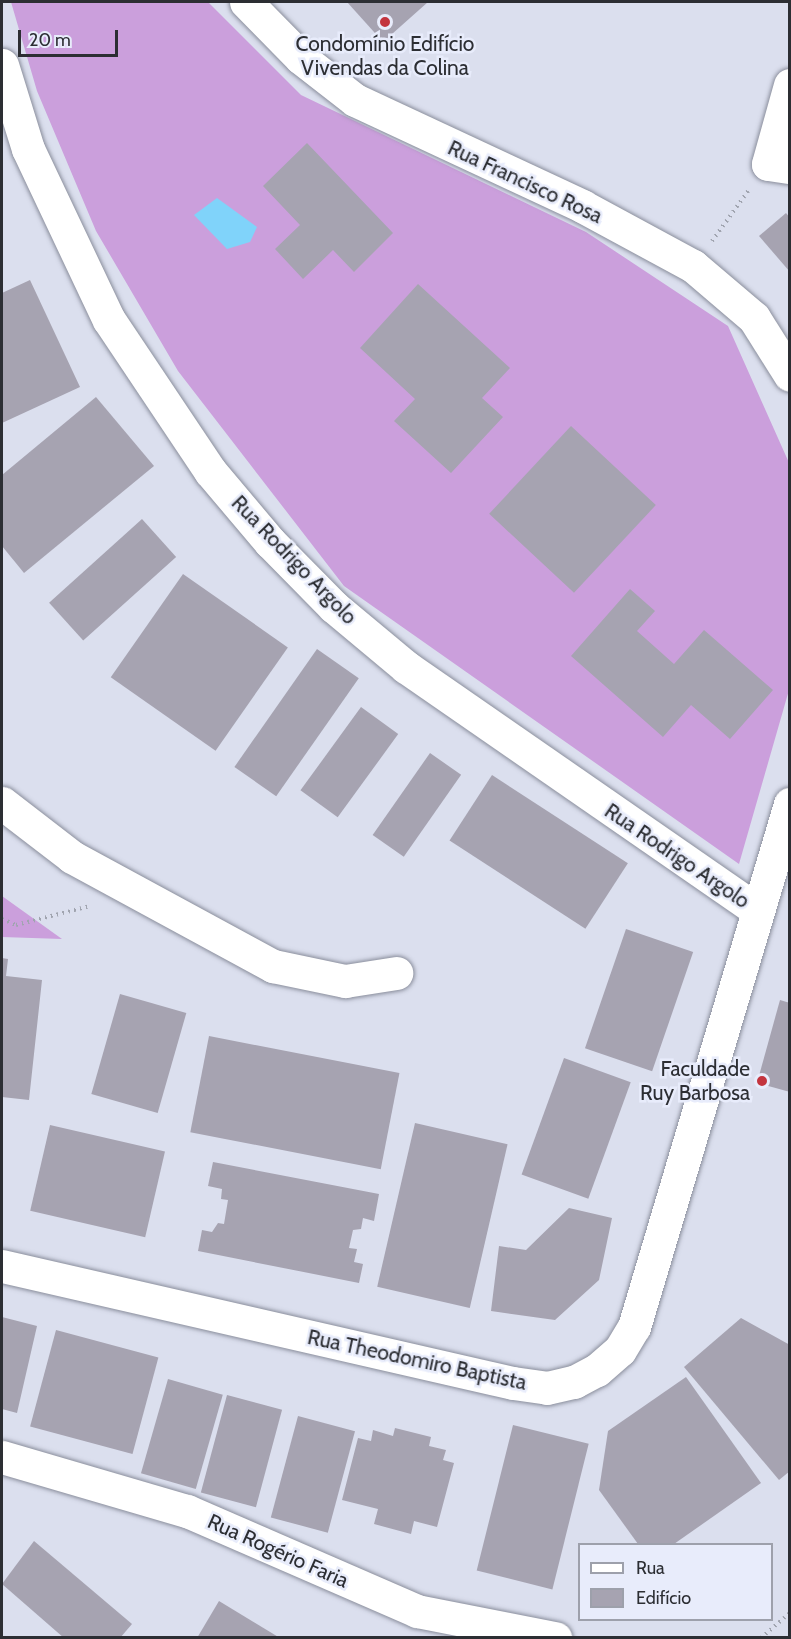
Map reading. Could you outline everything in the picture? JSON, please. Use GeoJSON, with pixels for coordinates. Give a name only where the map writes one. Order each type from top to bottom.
{"type":"FeatureCollection","features":[{"type":"Feature","properties":{"kind":"street","name":"Rua Francisco Rosa"},"geometry":{"type":"LineString","coordinates":[[246,2],[301,58],[354,100],[572,201],[693,266],[754,318],[787,362]]}},
{"type":"Feature","properties":{"kind":"street","name":"Rua Rodrigo Argolo"},"geometry":{"type":"LineString","coordinates":[[2,65],[28,149],[110,320],[210,471],[270,542],[334,607],[406,667],[757,910]]}},
{"type":"Feature","properties":{"kind":"street"},"geometry":{"type":"LineString","coordinates":[[779,165],[789,86]]}},
{"type":"Feature","properties":{"kind":"street"},"geometry":{"type":"LineString","coordinates":[[2,803],[72,857],[273,966],[345,981],[396,973]]}},
{"type":"Feature","properties":{"kind":"street"},"geometry":{"type":"LineString","coordinates":[[757,910],[789,804]]}},
{"type":"Feature","properties":{"kind":"street","name":"Rua Theodomiro Baptista"},"geometry":{"type":"LineString","coordinates":[[2,1266],[513,1383],[547,1388],[574,1382],[620,1350],[634,1327],[757,910]]}},
{"type":"Feature","properties":{"kind":"street","name":"Rua Rogério Faria"},"geometry":{"type":"LineString","coordinates":[[2,1457],[208,1519],[417,1611],[555,1638]]}},
{"type":"Feature","properties":{"kind":"path"},"geometry":{"type":"LineString","coordinates":[[693,266],[779,165]]}},
{"type":"Feature","properties":{"kind":"path"},"geometry":{"type":"LineString","coordinates":[[2,919],[16,925],[137,894]]}},
{"type":"Feature","properties":{"kind":"path"},"geometry":{"type":"LineString","coordinates":[[761,1638],[789,1613]]}},
{"type":"Feature","properties":{"kind":"shaded area"},"geometry":{"type":"Polygon","coordinates":[[[11,2],[208,2],[301,95],[586,232],[728,326],[790,465],[789,690],[739,864],[344,586],[178,371],[96,231],[37,91],[11,2]]]}},
{"type":"Feature","properties":{"kind":"shaded area"},"geometry":{"type":"Polygon","coordinates":[[[2,896],[62,939],[2,937],[2,896]]]}},
{"type":"Feature","properties":{"kind":"water"},"geometry":{"type":"Polygon","coordinates":[[[217,198],[257,227],[250,242],[227,249],[194,215],[217,198]]]}},
{"type":"Feature","properties":{"kind":"building","name":"Condomínio Edifício Vivendas da Colina"},"geometry":{"type":"Polygon","coordinates":[[[347,2],[428,2],[383,42],[347,2]]]}},
{"type":"Feature","properties":{"kind":"building"},"geometry":{"type":"Polygon","coordinates":[[[307,143],[393,233],[354,272],[333,250],[303,279],[275,249],[300,225],[263,186],[307,143]]]}},
{"type":"Feature","properties":{"kind":"building"},"geometry":{"type":"Polygon","coordinates":[[[786,213],[790,218],[790,272],[759,236],[786,213]]]}},
{"type":"Feature","properties":{"kind":"building"},"geometry":{"type":"Polygon","coordinates":[[[30,280],[80,387],[2,423],[2,293],[30,280]]]}},
{"type":"Feature","properties":{"kind":"building"},"geometry":{"type":"Polygon","coordinates":[[[418,284],[510,368],[482,398],[503,417],[451,473],[394,421],[415,399],[360,348],[418,284]]]}},
{"type":"Feature","properties":{"kind":"building"},"geometry":{"type":"Polygon","coordinates":[[[96,397],[154,466],[24,573],[2,546],[2,475],[96,397]]]}},
{"type":"Feature","properties":{"kind":"building"},"geometry":{"type":"Polygon","coordinates":[[[571,426],[656,505],[574,593],[489,514],[571,426]]]}},
{"type":"Feature","properties":{"kind":"building"},"geometry":{"type":"Polygon","coordinates":[[[142,519],[176,557],[83,641],[49,603],[142,519]]]}},
{"type":"Feature","properties":{"kind":"building"},"geometry":{"type":"Polygon","coordinates":[[[183,574],[288,647],[216,751],[111,677],[183,574]]]}},
{"type":"Feature","properties":{"kind":"building"},"geometry":{"type":"Polygon","coordinates":[[[630,589],[655,611],[637,631],[674,664],[704,630],[773,690],[730,739],[691,705],[663,737],[571,656],[630,589]]]}},
{"type":"Feature","properties":{"kind":"building"},"geometry":{"type":"Polygon","coordinates":[[[317,649],[359,678],[276,796],[234,767],[317,649]]]}},
{"type":"Feature","properties":{"kind":"building"},"geometry":{"type":"Polygon","coordinates":[[[361,707],[398,734],[338,817],[300,790],[361,707]]]}},
{"type":"Feature","properties":{"kind":"building"},"geometry":{"type":"Polygon","coordinates":[[[430,753],[461,775],[404,857],[373,835],[430,753]]]}},
{"type":"Feature","properties":{"kind":"building"},"geometry":{"type":"Polygon","coordinates":[[[492,775],[628,863],[585,929],[450,840],[492,775]]]}},
{"type":"Feature","properties":{"kind":"building"},"geometry":{"type":"Polygon","coordinates":[[[626,929],[693,952],[652,1071],[585,1048],[626,929]]]}},
{"type":"Feature","properties":{"kind":"building"},"geometry":{"type":"Polygon","coordinates":[[[2,958],[8,959],[6,976],[42,980],[29,1100],[2,1097],[2,958]]]}},
{"type":"Feature","properties":{"kind":"building"},"geometry":{"type":"Polygon","coordinates":[[[120,994],[186,1013],[158,1113],[91,1094],[120,994]]]}},
{"type":"Feature","properties":{"kind":"building"},"geometry":{"type":"Polygon","coordinates":[[[780,1000],[790,1003],[790,1092],[757,1083],[780,1000]]]}},
{"type":"Feature","properties":{"kind":"building"},"geometry":{"type":"Polygon","coordinates":[[[209,1036],[399,1073],[381,1169],[190,1132],[209,1036]]]}},
{"type":"Feature","properties":{"kind":"building"},"geometry":{"type":"Polygon","coordinates":[[[564,1058],[631,1082],[588,1199],[522,1175],[564,1058]]]}},
{"type":"Feature","properties":{"kind":"building"},"geometry":{"type":"Polygon","coordinates":[[[415,1123],[508,1144],[470,1308],[377,1287],[415,1123]]]}},
{"type":"Feature","properties":{"kind":"building"},"geometry":{"type":"Polygon","coordinates":[[[50,1125],[165,1152],[145,1237],[30,1211],[50,1125]]]}},
{"type":"Feature","properties":{"kind":"building"},"geometry":{"type":"Polygon","coordinates":[[[213,1162],[379,1194],[374,1221],[363,1218],[361,1229],[353,1230],[349,1248],[357,1249],[354,1262],[363,1264],[359,1283],[198,1251],[202,1230],[212,1232],[218,1223],[224,1224],[228,1200],[221,1199],[222,1189],[208,1186],[213,1162]]]}},
{"type":"Feature","properties":{"kind":"building"},"geometry":{"type":"Polygon","coordinates":[[[569,1208],[612,1218],[599,1280],[555,1320],[491,1311],[499,1246],[526,1250],[569,1208]]]}},
{"type":"Feature","properties":{"kind":"building"},"geometry":{"type":"Polygon","coordinates":[[[2,1317],[37,1326],[17,1413],[2,1409],[2,1317]]]}},
{"type":"Feature","properties":{"kind":"building"},"geometry":{"type":"Polygon","coordinates":[[[741,1318],[790,1345],[790,1471],[779,1480],[684,1367],[741,1318]]]}},
{"type":"Feature","properties":{"kind":"building"},"geometry":{"type":"Polygon","coordinates":[[[56,1330],[158,1357],[133,1454],[30,1427],[56,1330]]]}},
{"type":"Feature","properties":{"kind":"building"},"geometry":{"type":"Polygon","coordinates":[[[686,1377],[761,1483],[675,1543],[637,1543],[599,1490],[608,1431],[686,1377]]]}},
{"type":"Feature","properties":{"kind":"building"},"geometry":{"type":"Polygon","coordinates":[[[168,1379],[223,1395],[196,1489],[141,1473],[168,1379]]]}},
{"type":"Feature","properties":{"kind":"building"},"geometry":{"type":"Polygon","coordinates":[[[227,1395],[282,1410],[256,1507],[201,1493],[227,1395]]]}},
{"type":"Feature","properties":{"kind":"building"},"geometry":{"type":"Polygon","coordinates":[[[298,1416],[355,1431],[328,1533],[271,1517],[298,1416]]]}},
{"type":"Feature","properties":{"kind":"building"},"geometry":{"type":"Polygon","coordinates":[[[513,1425],[589,1444],[552,1589],[477,1571],[513,1425]]]}},
{"type":"Feature","properties":{"kind":"building"},"geometry":{"type":"Polygon","coordinates":[[[395,1428],[431,1437],[429,1446],[446,1450],[443,1460],[454,1463],[437,1527],[414,1521],[411,1534],[374,1524],[378,1509],[342,1500],[358,1438],[371,1441],[373,1430],[393,1436],[395,1428]]]}},
{"type":"Feature","properties":{"kind":"building"},"geometry":{"type":"Polygon","coordinates":[[[34,1541],[132,1624],[120,1638],[64,1638],[2,1584],[34,1541]]]}},
{"type":"Feature","properties":{"kind":"building"},"geometry":{"type":"Polygon","coordinates":[[[219,1601],[280,1638],[197,1638],[219,1601]]]}},
{"type":"Feature","properties":{"kind":"place","name":"Condomínio Edifício Vivendas da Colina"},"geometry":{"type":"Point","coordinates":[385,22]}},
{"type":"Feature","properties":{"kind":"place","name":"Faculdade Ruy Barbosa"},"geometry":{"type":"Point","coordinates":[762,1081]}}]}
